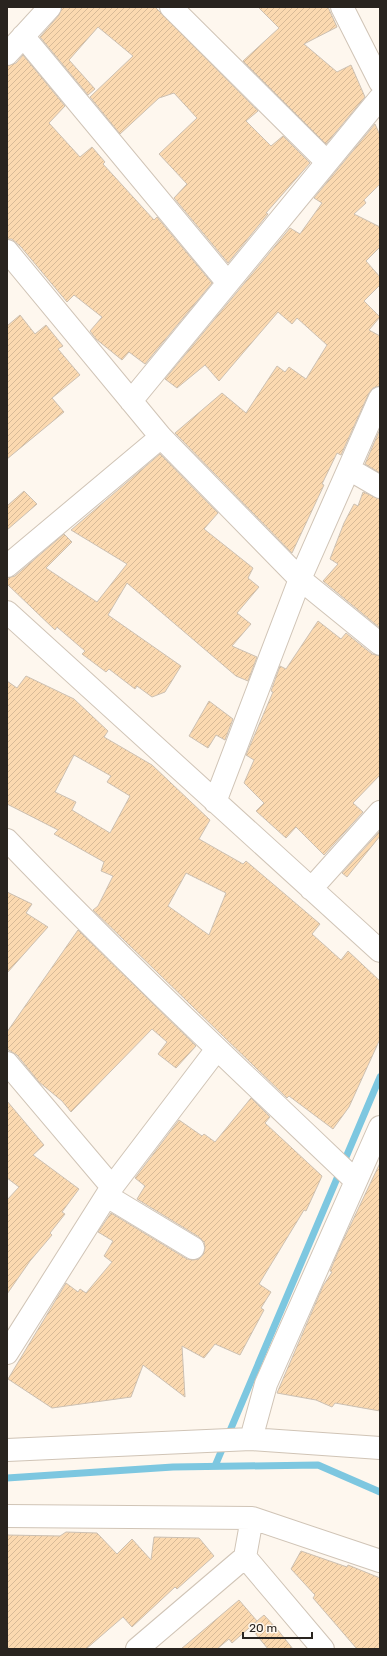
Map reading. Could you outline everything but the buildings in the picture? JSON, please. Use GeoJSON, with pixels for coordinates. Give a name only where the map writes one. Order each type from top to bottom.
{"type":"FeatureCollection","features":[{"type":"Feature","properties":{"kind":"street"},"geometry":{"type":"LineString","coordinates":[[7,54],[50,7]]}},
{"type":"Feature","properties":{"kind":"street"},"geometry":{"type":"LineString","coordinates":[[172,7],[327,162]]}},
{"type":"Feature","properties":{"kind":"street"},"geometry":{"type":"LineString","coordinates":[[342,7],[380,82]]}},
{"type":"Feature","properties":{"kind":"street"},"geometry":{"type":"LineString","coordinates":[[23,36],[228,283]]}},
{"type":"Feature","properties":{"kind":"street"},"geometry":{"type":"LineString","coordinates":[[131,401],[380,98]]}},
{"type":"Feature","properties":{"kind":"street"},"geometry":{"type":"LineString","coordinates":[[7,251],[160,437],[300,579],[380,644]]}},
{"type":"Feature","properties":{"kind":"street"},"geometry":{"type":"LineString","coordinates":[[216,802],[300,579],[380,398]]}},
{"type":"Feature","properties":{"kind":"street"},"geometry":{"type":"LineString","coordinates":[[7,566],[160,437]]}},
{"type":"Feature","properties":{"kind":"street"},"geometry":{"type":"LineString","coordinates":[[348,469],[380,487]]}},
{"type":"Feature","properties":{"kind":"street"},"geometry":{"type":"LineString","coordinates":[[7,612],[380,951]]}},
{"type":"Feature","properties":{"kind":"street"},"geometry":{"type":"LineString","coordinates":[[311,889],[380,812]]}},
{"type":"Feature","properties":{"kind":"street"},"geometry":{"type":"LineString","coordinates":[[7,840],[54,889],[217,1049],[356,1181]]}},
{"type":"Feature","properties":{"kind":"street"},"geometry":{"type":"LineString","coordinates":[[7,1353],[109,1192],[217,1049]]}},
{"type":"Feature","properties":{"kind":"street"},"geometry":{"type":"LineString","coordinates":[[7,1063],[109,1192],[193,1248]]}},
{"type":"Feature","properties":{"kind":"street"},"geometry":{"type":"LineString","coordinates":[[251,1439],[266,1384],[380,1127]]}},
{"type":"Feature","properties":{"kind":"street"},"geometry":{"type":"LineString","coordinates":[[7,1450],[251,1439],[380,1448]]}},
{"type":"Feature","properties":{"kind":"street"},"geometry":{"type":"LineString","coordinates":[[7,1516],[252,1518],[380,1561]]}},
{"type":"Feature","properties":{"kind":"street"},"geometry":{"type":"LineString","coordinates":[[137,1649],[245,1557],[252,1518]]}},
{"type":"Feature","properties":{"kind":"street"},"geometry":{"type":"LineString","coordinates":[[245,1557],[323,1649]]}},
{"type":"Feature","properties":{"kind":"waterway"},"geometry":{"type":"LineString","coordinates":[[215,1466],[380,1077]]}},
{"type":"Feature","properties":{"kind":"waterway"},"geometry":{"type":"LineString","coordinates":[[7,1478],[173,1467],[318,1465],[380,1492]]}}]}
